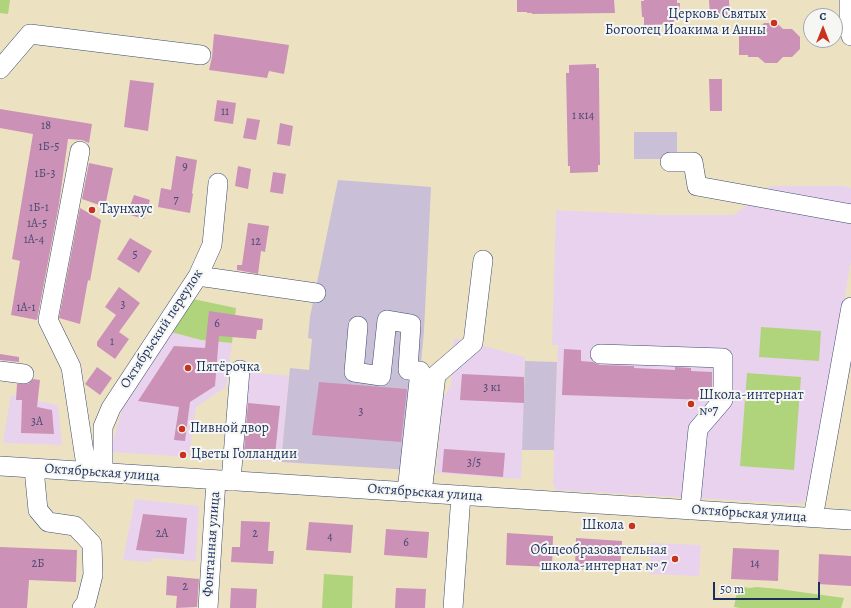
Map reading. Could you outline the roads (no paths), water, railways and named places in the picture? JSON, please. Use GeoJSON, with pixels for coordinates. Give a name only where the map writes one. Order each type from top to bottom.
{"type":"FeatureCollection","features":[{"type":"Feature","properties":{"kind":"street"},"geometry":{"type":"LineString","coordinates":[[849,0],[850,31]]}},
{"type":"Feature","properties":{"kind":"street"},"geometry":{"type":"LineString","coordinates":[[0,69],[30,34],[201,55]]}},
{"type":"Feature","properties":{"kind":"street"},"geometry":{"type":"LineString","coordinates":[[80,151],[48,320],[71,367],[95,473]]}},
{"type":"Feature","properties":{"kind":"street"},"geometry":{"type":"LineString","coordinates":[[670,162],[692,162],[697,186],[851,214]]}},
{"type":"Feature","properties":{"kind":"street","name":"Октябрьский переулок"},"geometry":{"type":"LineString","coordinates":[[95,473],[103,427],[111,408],[198,276],[212,245],[218,183]]}},
{"type":"Feature","properties":{"kind":"street"},"geometry":{"type":"LineString","coordinates":[[415,493],[436,375],[472,343],[483,260]]}},
{"type":"Feature","properties":{"kind":"street"},"geometry":{"type":"LineString","coordinates":[[198,276],[316,294]]}},
{"type":"Feature","properties":{"kind":"street"},"geometry":{"type":"LineString","coordinates":[[813,518],[851,307]]}},
{"type":"Feature","properties":{"kind":"street"},"geometry":{"type":"LineString","coordinates":[[358,326],[354,372],[381,376],[387,320],[411,324],[408,370],[420,371],[415,493]]}},
{"type":"Feature","properties":{"kind":"street"},"geometry":{"type":"LineString","coordinates":[[600,354],[723,358],[723,400],[698,429],[690,510]]}},
{"type":"Feature","properties":{"kind":"street","name":"Фонтанная улица"},"geometry":{"type":"LineString","coordinates":[[208,608],[223,481],[240,370]]}},
{"type":"Feature","properties":{"kind":"street"},"geometry":{"type":"LineString","coordinates":[[0,372],[24,374]]}},
{"type":"Feature","properties":{"kind":"street","name":"Октябрьская улица"},"geometry":{"type":"LineString","coordinates":[[0,466],[851,520]]}},
{"type":"Feature","properties":{"kind":"street"},"geometry":{"type":"LineString","coordinates":[[34,469],[38,510],[48,522],[76,526],[92,544],[93,575],[86,603],[82,608]]}},
{"type":"Feature","properties":{"kind":"street"},"geometry":{"type":"LineString","coordinates":[[453,608],[461,495]]}},
{"type":"Feature","properties":{"kind":"place","name":"Церковь Святых Богоотец Иоакима и Анны"},"geometry":{"type":"Point","coordinates":[774,23]}},
{"type":"Feature","properties":{"kind":"place","name":"Таунхаус"},"geometry":{"type":"Point","coordinates":[92,210]}},
{"type":"Feature","properties":{"kind":"place","name":"Пятёрочка"},"geometry":{"type":"Point","coordinates":[188,368]}},
{"type":"Feature","properties":{"kind":"place","name":"Школа-интернат №7"},"geometry":{"type":"Point","coordinates":[691,404]}},
{"type":"Feature","properties":{"kind":"place","name":"Пивной двор"},"geometry":{"type":"Point","coordinates":[182,429]}},
{"type":"Feature","properties":{"kind":"place","name":"Цветы Голландии"},"geometry":{"type":"Point","coordinates":[183,455]}},
{"type":"Feature","properties":{"kind":"place","name":"Школа"},"geometry":{"type":"Point","coordinates":[632,526]}},
{"type":"Feature","properties":{"kind":"place","name":"Общеобразовательная школа-интернат № 7"},"geometry":{"type":"Point","coordinates":[675,559]}}]}
